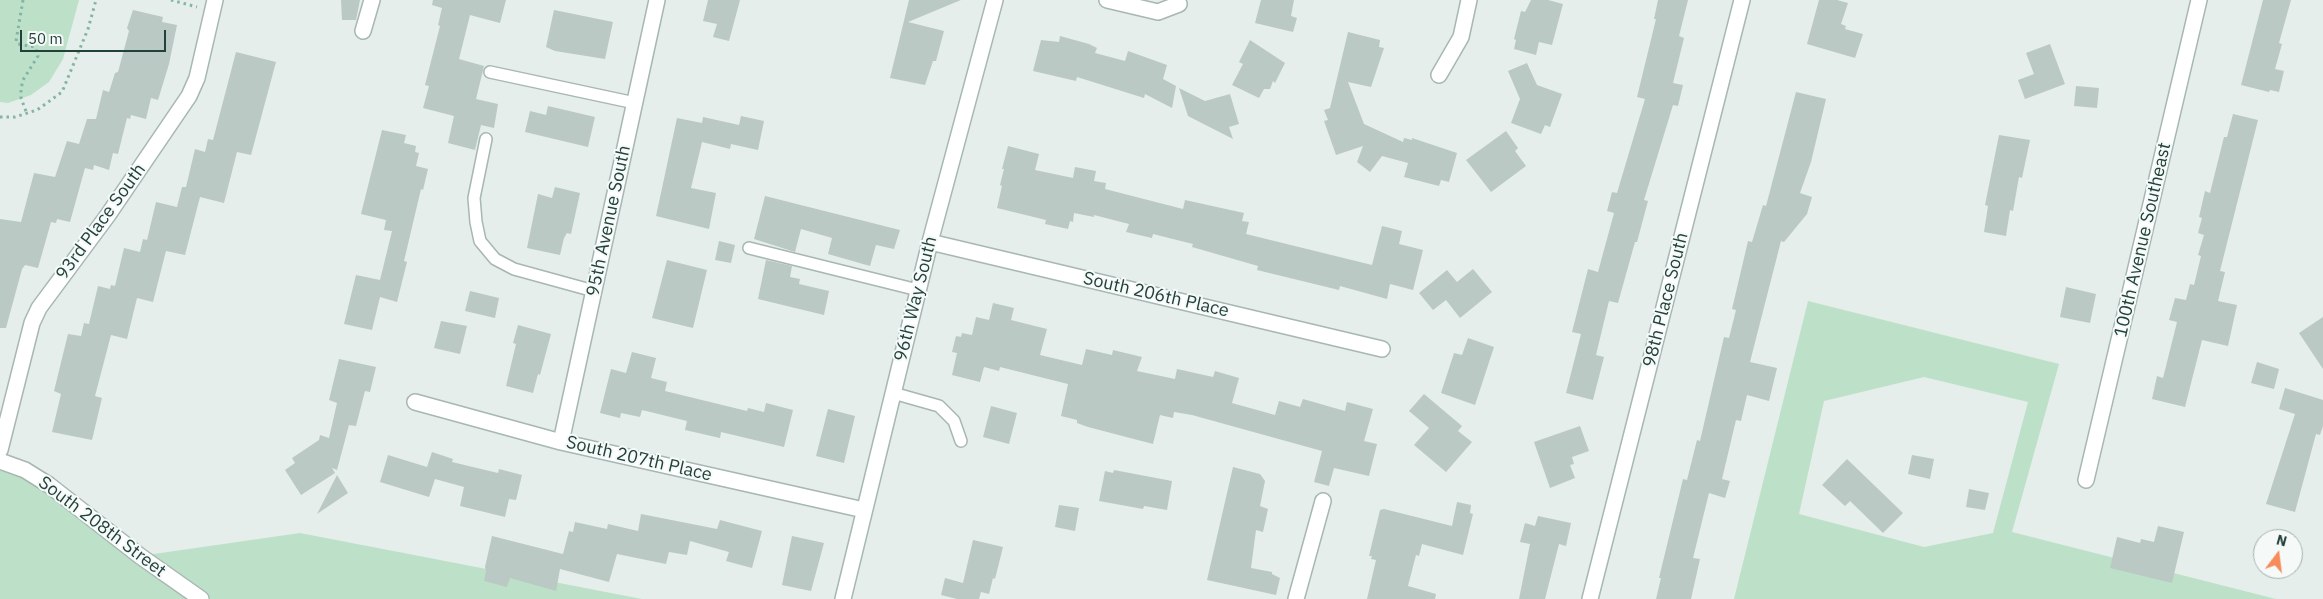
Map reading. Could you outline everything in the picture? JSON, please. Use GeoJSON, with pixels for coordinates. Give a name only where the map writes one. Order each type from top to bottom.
{"type":"FeatureCollection","features":[{"type":"Feature","properties":{"kind":"street"},"geometry":{"type":"LineString","coordinates":[[364,31],[372,0]]}},
{"type":"Feature","properties":{"kind":"street","name":"95th Avenue South"},"geometry":{"type":"LineString","coordinates":[[561,442],[658,0]]}},
{"type":"Feature","properties":{"kind":"street","name":"96th Way South"},"geometry":{"type":"LineString","coordinates":[[843,599],[930,242],[995,0]]}},
{"type":"Feature","properties":{"kind":"street"},"geometry":{"type":"LineString","coordinates":[[1107,0],[1158,12],[1179,4]]}},
{"type":"Feature","properties":{"kind":"street"},"geometry":{"type":"LineString","coordinates":[[1439,75],[1461,37],[1468,0]]}},
{"type":"Feature","properties":{"kind":"street","name":"98th Place South"},"geometry":{"type":"LineString","coordinates":[[1590,599],[1742,0]]}},
{"type":"Feature","properties":{"kind":"street","name":"100th Avenue Southeast"},"geometry":{"type":"LineString","coordinates":[[2086,480],[2199,0]]}},
{"type":"Feature","properties":{"kind":"street","name":"93rd Place South"},"geometry":{"type":"LineString","coordinates":[[0,450],[32,323],[39,308],[108,214],[189,96],[197,78],[213,6]]}},
{"type":"Feature","properties":{"kind":"street","name":"South 206th Place"},"geometry":{"type":"LineString","coordinates":[[930,242],[1382,349]]}},
{"type":"Feature","properties":{"kind":"street","name":"South 207th Place"},"geometry":{"type":"LineString","coordinates":[[415,402],[561,442],[864,510]]}},
{"type":"Feature","properties":{"kind":"street","name":"South 208th Street"},"geometry":{"type":"LineString","coordinates":[[0,461],[25,470],[49,485],[140,556],[201,599]]}},
{"type":"Feature","properties":{"kind":"street"},"geometry":{"type":"LineString","coordinates":[[1296,599],[1323,501]]}},
{"type":"Feature","properties":{"kind":"lane"},"geometry":{"type":"LineString","coordinates":[[490,72],[635,102]]}},
{"type":"Feature","properties":{"kind":"lane"},"geometry":{"type":"LineString","coordinates":[[486,139],[474,198],[480,241],[495,259],[514,269],[594,291]]}},
{"type":"Feature","properties":{"kind":"lane"},"geometry":{"type":"LineString","coordinates":[[748,248],[918,290]]}},
{"type":"Feature","properties":{"kind":"lane"},"geometry":{"type":"LineString","coordinates":[[892,393],[939,406],[954,421],[961,441]]}},
{"type":"Feature","properties":{"kind":"path"},"geometry":{"type":"LineString","coordinates":[[24,0],[16,41],[18,44],[35,47],[38,50],[38,56],[23,80],[21,88],[21,98],[27,114]]}},
{"type":"Feature","properties":{"kind":"path"},"geometry":{"type":"LineString","coordinates":[[0,117],[15,117],[37,110],[62,92],[88,29],[96,0]]}},
{"type":"Feature","properties":{"kind":"path"},"geometry":{"type":"LineString","coordinates":[[171,0],[213,6]]}},
{"type":"Feature","properties":{"kind":"green space"},"geometry":{"type":"Polygon","coordinates":[[[0,0],[79,0],[63,59],[49,82],[31,95],[8,103],[0,102],[0,0]]]}},
{"type":"Feature","properties":{"kind":"green space"},"geometry":{"type":"Polygon","coordinates":[[[1808,301],[2059,364],[2012,532],[2276,599],[1734,599],[1808,301]],[[1924,377],[1824,401],[1799,514],[1924,547],[1993,533],[2028,402],[1924,377]]]}},
{"type":"Feature","properties":{"kind":"green space"},"geometry":{"type":"Polygon","coordinates":[[[0,461],[140,556],[300,533],[642,599],[0,599],[0,461]]]}},
{"type":"Feature","properties":{"kind":"building"},"geometry":{"type":"Polygon","coordinates":[[[341,0],[360,0],[356,20],[342,20],[341,0]]]}},
{"type":"Feature","properties":{"kind":"building"},"geometry":{"type":"Polygon","coordinates":[[[433,0],[506,0],[500,23],[470,15],[459,59],[484,66],[476,99],[498,104],[494,128],[481,125],[475,150],[448,143],[454,116],[423,108],[429,86],[425,85],[440,26],[438,25],[442,8],[432,5],[433,0]]]}},
{"type":"Feature","properties":{"kind":"building"},"geometry":{"type":"Polygon","coordinates":[[[708,0],[740,0],[729,41],[713,37],[717,24],[703,21],[708,0]]]}},
{"type":"Feature","properties":{"kind":"building"},"geometry":{"type":"Polygon","coordinates":[[[909,0],[961,0],[908,22],[944,31],[936,61],[933,61],[925,85],[890,78],[909,0]]]}},
{"type":"Feature","properties":{"kind":"building"},"geometry":{"type":"Polygon","coordinates":[[[1261,0],[1294,0],[1291,16],[1297,18],[1293,32],[1255,23],[1261,0]]]}},
{"type":"Feature","properties":{"kind":"building"},"geometry":{"type":"Polygon","coordinates":[[[1531,0],[1548,0],[1563,4],[1552,45],[1539,42],[1536,55],[1514,49],[1516,40],[1514,39],[1521,11],[1525,12],[1531,0]]]}},
{"type":"Feature","properties":{"kind":"building"},"geometry":{"type":"Polygon","coordinates":[[[1658,0],[1688,0],[1679,36],[1684,38],[1673,83],[1683,85],[1678,106],[1673,105],[1644,200],[1648,201],[1618,303],[1609,301],[1596,355],[1604,357],[1593,400],[1566,393],[1581,334],[1572,332],[1588,269],[1598,272],[1614,213],[1607,211],[1612,192],[1617,193],[1645,99],[1637,97],[1656,19],[1654,19],[1658,0]]]}},
{"type":"Feature","properties":{"kind":"building"},"geometry":{"type":"Polygon","coordinates":[[[1819,0],[1837,0],[1848,3],[1841,24],[1846,26],[1845,29],[1863,34],[1855,58],[1807,44],[1819,0]]]}},
{"type":"Feature","properties":{"kind":"building"},"geometry":{"type":"Polygon","coordinates":[[[2263,0],[2291,0],[2279,43],[2282,44],[2275,69],[2284,71],[2279,92],[2270,90],[2269,92],[2241,85],[2263,0]]]}},
{"type":"Feature","properties":{"kind":"building"},"geometry":{"type":"Polygon","coordinates":[[[133,10],[163,17],[162,22],[177,25],[169,64],[158,100],[151,98],[146,119],[131,115],[130,119],[127,118],[118,154],[113,153],[109,170],[94,165],[93,170],[85,168],[70,222],[57,219],[56,223],[51,222],[38,268],[25,265],[22,269],[6,328],[0,328],[0,219],[21,222],[34,173],[55,177],[67,141],[79,144],[87,119],[96,119],[103,90],[109,92],[115,73],[118,72],[129,31],[127,28],[133,10]]]}},
{"type":"Feature","properties":{"kind":"building"},"geometry":{"type":"Polygon","coordinates":[[[554,10],[613,22],[605,59],[555,51],[546,47],[554,10]]]}},
{"type":"Feature","properties":{"kind":"building"},"geometry":{"type":"Polygon","coordinates":[[[1348,32],[1380,40],[1379,47],[1384,48],[1371,87],[1348,82],[1364,124],[1403,142],[1404,138],[1412,140],[1412,138],[1457,153],[1449,182],[1441,180],[1439,186],[1404,177],[1408,163],[1382,156],[1370,172],[1357,162],[1363,146],[1336,155],[1324,121],[1328,120],[1324,110],[1330,108],[1348,32]]]}},
{"type":"Feature","properties":{"kind":"building"},"geometry":{"type":"Polygon","coordinates":[[[1060,36],[1089,44],[1097,48],[1095,53],[1125,61],[1128,51],[1167,65],[1163,79],[1176,86],[1172,108],[1145,94],[1144,98],[1077,77],[1076,81],[1033,71],[1041,40],[1059,42],[1060,36]]]}},
{"type":"Feature","properties":{"kind":"building"},"geometry":{"type":"Polygon","coordinates":[[[1250,40],[1285,63],[1275,83],[1273,81],[1270,89],[1264,89],[1259,98],[1232,85],[1243,64],[1239,62],[1250,40]]]}},
{"type":"Feature","properties":{"kind":"building"},"geometry":{"type":"Polygon","coordinates":[[[2050,44],[2065,84],[2025,99],[2018,80],[2034,74],[2026,53],[2050,44]]]}},
{"type":"Feature","properties":{"kind":"building"},"geometry":{"type":"Polygon","coordinates":[[[236,52],[276,62],[251,155],[237,152],[224,203],[200,197],[185,255],[166,251],[153,302],[137,298],[127,339],[111,335],[95,396],[102,398],[92,440],[52,432],[61,394],[54,391],[68,334],[81,336],[84,323],[89,324],[98,286],[110,289],[111,285],[115,286],[124,248],[140,252],[143,239],[147,240],[156,202],[177,207],[182,187],[186,187],[195,149],[205,152],[208,139],[213,140],[236,52]]]}},
{"type":"Feature","properties":{"kind":"building"},"geometry":{"type":"Polygon","coordinates":[[[1527,63],[1537,85],[1562,94],[1550,127],[1545,125],[1541,134],[1511,123],[1520,99],[1508,71],[1527,63]]]}},
{"type":"Feature","properties":{"kind":"building"},"geometry":{"type":"Polygon","coordinates":[[[2076,86],[2099,88],[2097,108],[2074,106],[2076,86]]]}},
{"type":"Feature","properties":{"kind":"building"},"geometry":{"type":"Polygon","coordinates":[[[1179,88],[1205,101],[1230,94],[1239,124],[1229,127],[1233,139],[1188,116],[1179,88]]]}},
{"type":"Feature","properties":{"kind":"building"},"geometry":{"type":"Polygon","coordinates":[[[1796,92],[1826,99],[1811,162],[1800,193],[1812,197],[1807,214],[1784,242],[1781,241],[1750,362],[1777,368],[1769,401],[1747,395],[1741,421],[1736,420],[1722,479],[1730,481],[1725,498],[1709,493],[1693,558],[1700,559],[1691,599],[1656,599],[1661,578],[1659,578],[1683,479],[1687,480],[1697,440],[1700,441],[1724,337],[1729,338],[1736,310],[1732,309],[1748,241],[1752,242],[1763,205],[1766,206],[1796,92]]]}},
{"type":"Feature","properties":{"kind":"building"},"geometry":{"type":"Polygon","coordinates":[[[548,106],[595,117],[588,147],[525,132],[530,111],[546,115],[548,106]]]}},
{"type":"Feature","properties":{"kind":"building"},"geometry":{"type":"Polygon","coordinates":[[[2233,114],[2258,120],[2220,271],[2225,272],[2218,301],[2237,305],[2228,346],[2202,340],[2185,407],[2152,399],[2157,376],[2163,378],[2177,322],[2169,320],[2175,298],[2186,300],[2190,284],[2194,285],[2201,256],[2198,255],[2204,235],[2198,233],[2202,218],[2199,217],[2205,191],[2210,193],[2224,137],[2227,137],[2233,114]]]}},
{"type":"Feature","properties":{"kind":"building"},"geometry":{"type":"Polygon","coordinates":[[[741,116],[764,121],[758,150],[731,144],[730,149],[702,142],[691,188],[716,193],[709,229],[656,216],[677,118],[702,123],[703,117],[739,125],[741,116]]]}},
{"type":"Feature","properties":{"kind":"building"},"geometry":{"type":"Polygon","coordinates":[[[382,130],[406,135],[404,143],[416,146],[415,152],[419,153],[416,166],[428,169],[423,190],[421,189],[404,261],[407,262],[397,302],[380,297],[372,330],[344,324],[356,275],[380,280],[392,231],[384,230],[386,220],[361,214],[382,130]]]}},
{"type":"Feature","properties":{"kind":"building"},"geometry":{"type":"Polygon","coordinates":[[[1506,131],[1518,148],[1515,151],[1526,166],[1491,192],[1466,160],[1506,131]]]}},
{"type":"Feature","properties":{"kind":"building"},"geometry":{"type":"Polygon","coordinates":[[[1999,135],[2030,140],[2022,178],[2019,177],[2013,211],[2010,210],[2006,236],[1984,232],[1988,206],[1985,205],[1999,135]]]}},
{"type":"Feature","properties":{"kind":"building"},"geometry":{"type":"Polygon","coordinates":[[[1008,146],[1039,154],[1035,170],[1073,178],[1075,167],[1096,171],[1094,181],[1106,183],[1105,189],[1183,209],[1185,200],[1244,213],[1242,221],[1249,222],[1246,234],[1372,265],[1382,226],[1402,231],[1399,244],[1423,250],[1413,290],[1390,284],[1387,299],[1340,286],[1339,290],[1257,270],[1258,266],[1192,247],[1193,244],[1153,234],[1152,238],[1126,232],[1129,224],[1094,215],[1094,217],[1074,213],[1073,222],[1070,221],[1068,229],[1045,224],[1046,220],[997,208],[1002,186],[1000,185],[1004,169],[1002,169],[1008,146]]]}},
{"type":"Feature","properties":{"kind":"building"},"geometry":{"type":"Polygon","coordinates":[[[555,187],[580,193],[571,234],[567,233],[564,238],[560,255],[527,248],[538,194],[552,198],[555,187]]]}},
{"type":"Feature","properties":{"kind":"building"},"geometry":{"type":"Polygon","coordinates":[[[765,196],[900,230],[894,249],[876,245],[870,266],[828,254],[832,238],[801,229],[795,252],[754,239],[765,196]]]}},
{"type":"Feature","properties":{"kind":"building"},"geometry":{"type":"Polygon","coordinates":[[[719,241],[735,245],[731,263],[715,260],[719,241]]]}},
{"type":"Feature","properties":{"kind":"building"},"geometry":{"type":"Polygon","coordinates":[[[667,260],[707,270],[693,328],[652,318],[667,260]]]}},
{"type":"Feature","properties":{"kind":"building"},"geometry":{"type":"Polygon","coordinates":[[[766,260],[792,266],[790,277],[800,279],[799,284],[829,291],[824,315],[758,299],[766,260]]]}},
{"type":"Feature","properties":{"kind":"building"},"geometry":{"type":"Polygon","coordinates":[[[1473,269],[1492,292],[1460,318],[1446,300],[1433,310],[1419,293],[1447,270],[1457,282],[1473,269]]]}},
{"type":"Feature","properties":{"kind":"building"},"geometry":{"type":"Polygon","coordinates":[[[2066,287],[2096,294],[2090,323],[2060,317],[2066,287]]]}},
{"type":"Feature","properties":{"kind":"building"},"geometry":{"type":"Polygon","coordinates":[[[470,291],[499,298],[495,318],[465,311],[470,291]]]}},
{"type":"Feature","properties":{"kind":"building"},"geometry":{"type":"Polygon","coordinates":[[[993,303],[1014,308],[1011,320],[1047,329],[1040,355],[1082,365],[1086,349],[1112,355],[1113,350],[1142,357],[1137,371],[1175,379],[1177,369],[1213,377],[1215,371],[1239,378],[1232,403],[1275,415],[1279,401],[1300,407],[1303,399],[1345,411],[1347,402],[1373,409],[1364,441],[1377,444],[1369,476],[1334,468],[1329,486],[1314,482],[1322,451],[1192,415],[1174,412],[1173,418],[1160,415],[1153,444],[1088,427],[1077,423],[1077,420],[1061,416],[1068,384],[1000,367],[999,371],[984,367],[980,382],[952,375],[957,353],[952,352],[956,336],[961,337],[962,333],[972,335],[976,317],[989,320],[993,303]]]}},
{"type":"Feature","properties":{"kind":"building"},"geometry":{"type":"Polygon","coordinates":[[[2323,317],[2323,369],[2299,333],[2323,317]]]}},
{"type":"Feature","properties":{"kind":"building"},"geometry":{"type":"Polygon","coordinates":[[[441,321],[467,326],[460,354],[434,348],[441,321]]]}},
{"type":"Feature","properties":{"kind":"building"},"geometry":{"type":"Polygon","coordinates":[[[518,325],[551,334],[533,393],[506,386],[516,344],[513,343],[518,325]]]}},
{"type":"Feature","properties":{"kind":"building"},"geometry":{"type":"Polygon","coordinates":[[[1468,338],[1494,347],[1475,405],[1441,393],[1454,353],[1462,355],[1468,338]]]}},
{"type":"Feature","properties":{"kind":"building"},"geometry":{"type":"Polygon","coordinates":[[[632,352],[656,358],[651,378],[667,382],[665,391],[747,411],[748,408],[764,412],[766,403],[793,410],[784,447],[721,432],[720,438],[685,430],[687,421],[642,410],[640,417],[621,413],[620,418],[600,413],[611,369],[626,373],[632,352]]]}},
{"type":"Feature","properties":{"kind":"building"},"geometry":{"type":"Polygon","coordinates":[[[339,359],[376,367],[370,392],[365,391],[356,426],[349,425],[337,470],[332,468],[335,473],[301,495],[285,470],[295,463],[292,458],[319,440],[320,435],[329,438],[337,403],[329,400],[339,359]]]}},
{"type":"Feature","properties":{"kind":"building"},"geometry":{"type":"Polygon","coordinates":[[[2257,362],[2279,369],[2274,389],[2251,383],[2257,362]]]}},
{"type":"Feature","properties":{"kind":"building"},"geometry":{"type":"Polygon","coordinates":[[[2285,388],[2323,400],[2323,426],[2320,435],[2316,434],[2295,512],[2266,504],[2295,414],[2279,409],[2285,388]]]}},
{"type":"Feature","properties":{"kind":"building"},"geometry":{"type":"Polygon","coordinates":[[[1424,394],[1462,426],[1458,431],[1472,442],[1446,472],[1414,445],[1429,428],[1409,411],[1424,394]]]}},
{"type":"Feature","properties":{"kind":"building"},"geometry":{"type":"Polygon","coordinates":[[[991,406],[1017,413],[1009,444],[983,437],[991,406]]]}},
{"type":"Feature","properties":{"kind":"building"},"geometry":{"type":"Polygon","coordinates":[[[828,409],[855,416],[844,463],[816,456],[828,409]]]}},
{"type":"Feature","properties":{"kind":"building"},"geometry":{"type":"Polygon","coordinates":[[[1580,426],[1589,451],[1572,457],[1574,464],[1570,465],[1575,478],[1550,488],[1534,442],[1580,426]]]}},
{"type":"Feature","properties":{"kind":"building"},"geometry":{"type":"Polygon","coordinates":[[[432,452],[453,459],[452,462],[498,473],[499,469],[522,475],[516,500],[509,499],[505,517],[460,506],[464,487],[435,479],[429,497],[380,482],[388,455],[427,467],[432,452]]]}},
{"type":"Feature","properties":{"kind":"building"},"geometry":{"type":"Polygon","coordinates":[[[1912,455],[1934,459],[1930,479],[1908,474],[1912,455]]]}},
{"type":"Feature","properties":{"kind":"building"},"geometry":{"type":"Polygon","coordinates":[[[1847,459],[1903,513],[1883,533],[1850,501],[1845,506],[1822,485],[1847,459]]]}},
{"type":"Feature","properties":{"kind":"building"},"geometry":{"type":"Polygon","coordinates":[[[1233,467],[1260,474],[1265,481],[1260,506],[1268,509],[1263,532],[1256,530],[1251,568],[1272,572],[1272,574],[1280,578],[1276,595],[1207,580],[1233,467]]]}},
{"type":"Feature","properties":{"kind":"building"},"geometry":{"type":"Polygon","coordinates":[[[1114,470],[1172,481],[1167,510],[1144,506],[1143,509],[1099,501],[1105,471],[1113,473],[1114,470]]]}},
{"type":"Feature","properties":{"kind":"building"},"geometry":{"type":"Polygon","coordinates":[[[337,475],[348,493],[317,514],[337,475]]]}},
{"type":"Feature","properties":{"kind":"building"},"geometry":{"type":"Polygon","coordinates":[[[1969,489],[1989,493],[1985,510],[1966,507],[1969,489]]]}},
{"type":"Feature","properties":{"kind":"building"},"geometry":{"type":"Polygon","coordinates":[[[1457,502],[1471,505],[1470,513],[1473,514],[1463,555],[1422,544],[1419,556],[1416,555],[1408,586],[1436,594],[1435,599],[1367,599],[1376,560],[1371,559],[1372,556],[1369,556],[1380,510],[1384,509],[1452,526],[1457,502]]]}},
{"type":"Feature","properties":{"kind":"building"},"geometry":{"type":"Polygon","coordinates":[[[1059,505],[1079,508],[1075,531],[1055,527],[1059,505]]]}},
{"type":"Feature","properties":{"kind":"building"},"geometry":{"type":"Polygon","coordinates":[[[641,514],[717,529],[720,520],[762,531],[752,568],[726,561],[729,552],[690,541],[687,555],[669,552],[666,564],[617,554],[609,582],[560,569],[556,591],[510,578],[507,587],[484,581],[492,536],[563,554],[569,531],[573,532],[575,522],[607,529],[608,524],[638,531],[641,514]]]}},
{"type":"Feature","properties":{"kind":"building"},"geometry":{"type":"Polygon","coordinates":[[[1538,516],[1571,523],[1566,546],[1559,544],[1545,599],[1519,599],[1530,544],[1520,542],[1525,523],[1535,526],[1538,516]]]}},
{"type":"Feature","properties":{"kind":"building"},"geometry":{"type":"Polygon","coordinates":[[[2158,526],[2184,532],[2172,583],[2110,568],[2117,537],[2140,543],[2141,539],[2154,542],[2158,526]]]}},
{"type":"Feature","properties":{"kind":"building"},"geometry":{"type":"Polygon","coordinates":[[[792,536],[824,543],[811,591],[782,585],[792,536]]]}},
{"type":"Feature","properties":{"kind":"building"},"geometry":{"type":"Polygon","coordinates":[[[973,540],[1003,547],[989,594],[981,592],[979,599],[957,599],[941,595],[945,578],[963,583],[973,540]]]}}]}
